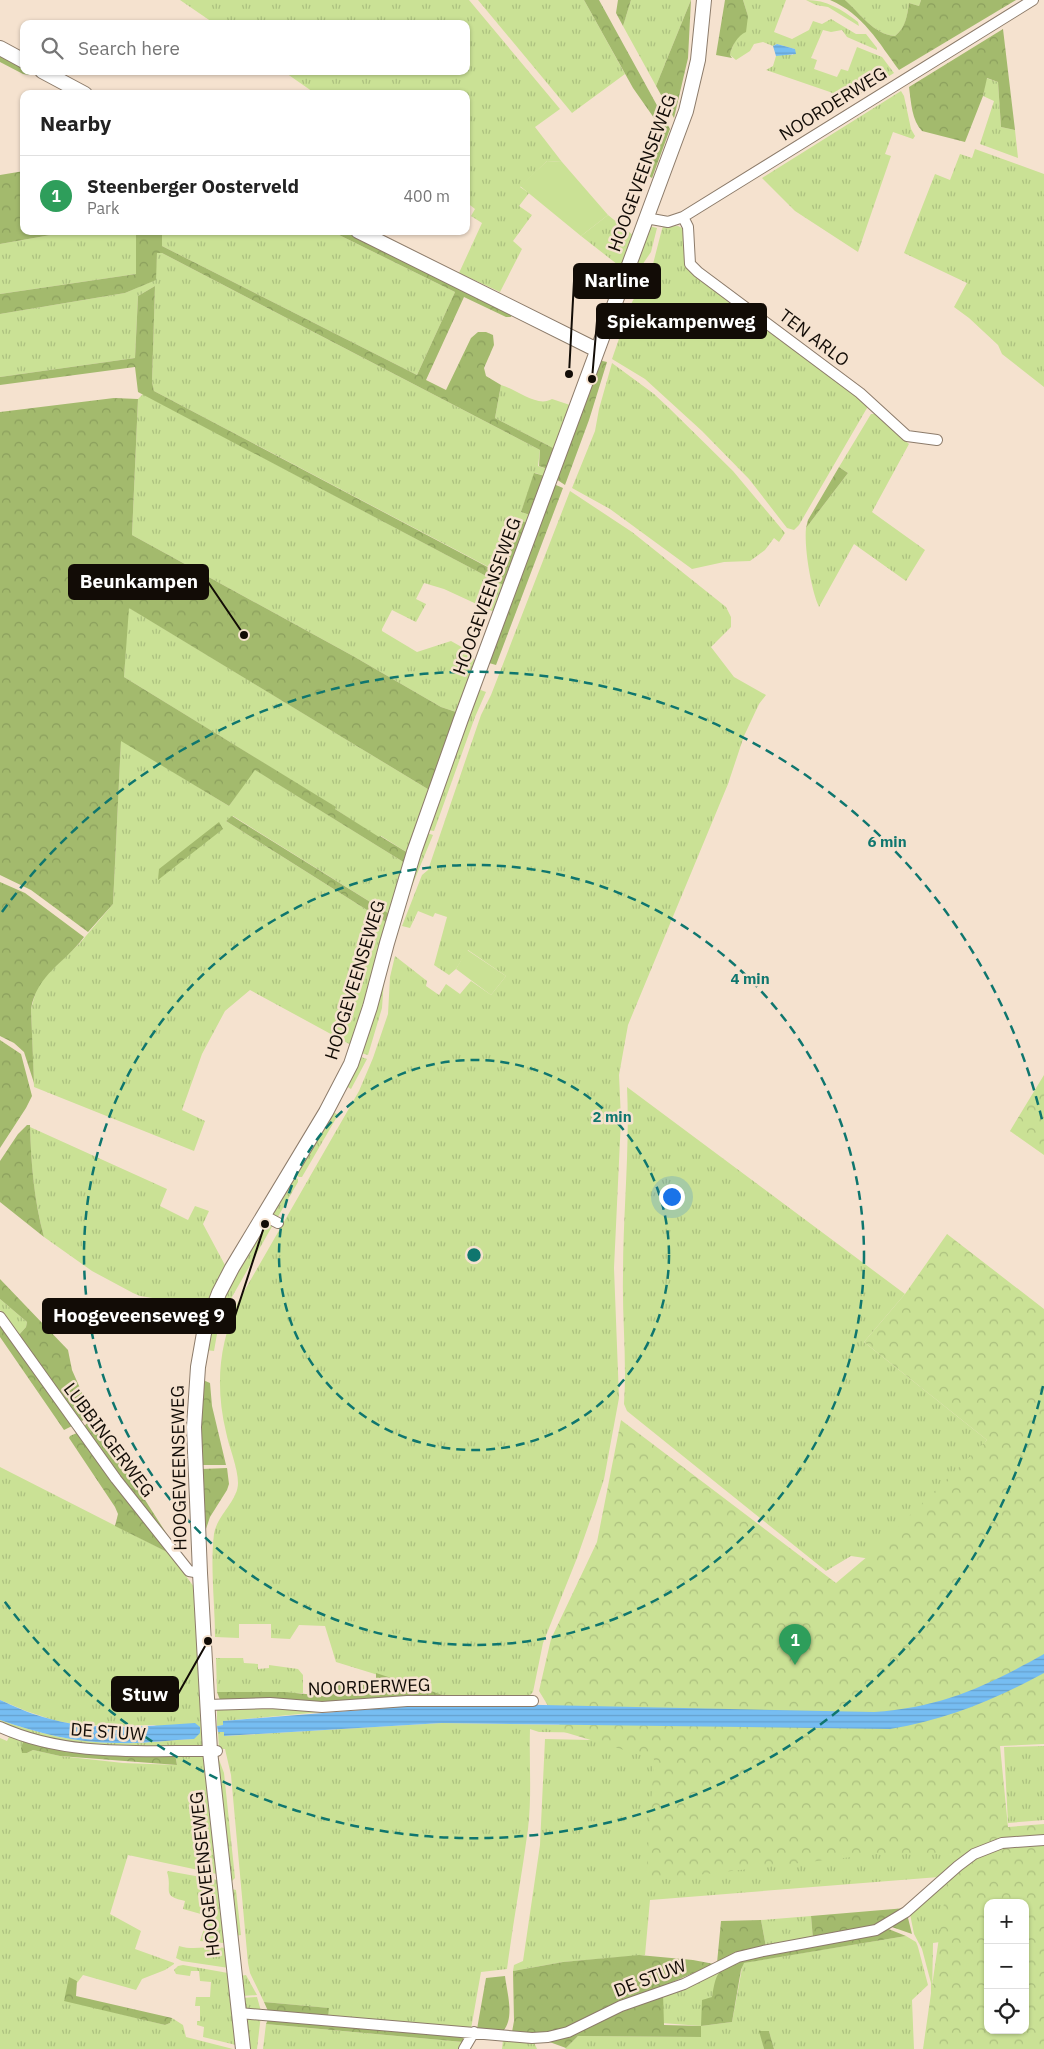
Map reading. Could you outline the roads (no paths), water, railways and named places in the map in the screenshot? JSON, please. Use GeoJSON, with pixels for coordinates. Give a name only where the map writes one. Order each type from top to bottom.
{"type":"FeatureCollection","features":[{"type":"Feature","properties":{"kind":"main road","name":"HOOGEVEENSEWEG"},"geometry":{"type":"LineString","coordinates":[[243,2049],[214,1751],[207,1705],[194,1427],[201,1350],[208,1319],[219,1293],[263,1215],[326,1112],[351,1064],[370,1007],[389,934],[414,852],[461,719],[691,97],[698,60],[704,0]]}},
{"type":"Feature","properties":{"kind":"main road"},"geometry":{"type":"LineString","coordinates":[[0,48],[20,59]]}},
{"type":"Feature","properties":{"kind":"main road"},"geometry":{"type":"LineString","coordinates":[[49,75],[77,90]]}},
{"type":"Feature","properties":{"kind":"main road"},"geometry":{"type":"LineString","coordinates":[[366,235],[597,350]]}},
{"type":"Feature","properties":{"kind":"street","name":"NOORDERWEG"},"geometry":{"type":"LineString","coordinates":[[646,218],[668,222],[683,217],[1032,0]]}},
{"type":"Feature","properties":{"kind":"street","name":"TEN ARLO"},"geometry":{"type":"LineString","coordinates":[[683,217],[688,227],[690,264],[698,272],[860,392],[907,436],[937,440]]}},
{"type":"Feature","properties":{"kind":"street"},"geometry":{"type":"LineString","coordinates":[[263,1215],[278,1223]]}},
{"type":"Feature","properties":{"kind":"street","name":"LUBBINGERWEG"},"geometry":{"type":"LineString","coordinates":[[0,1317],[122,1486],[189,1571],[200,1573]]}},
{"type":"Feature","properties":{"kind":"street","name":"NOORDERWEG"},"geometry":{"type":"LineString","coordinates":[[207,1705],[270,1704],[322,1707],[407,1701],[533,1701]]}},
{"type":"Feature","properties":{"kind":"street","name":"DE STUW"},"geometry":{"type":"LineString","coordinates":[[0,1727],[35,1740],[85,1749],[214,1751]]}},
{"type":"Feature","properties":{"kind":"street","name":"DE STUW"},"geometry":{"type":"LineString","coordinates":[[239,2013],[540,2038],[557,2036],[621,2006],[684,1984],[738,1958],[789,1946],[876,1930],[906,1912],[974,1854],[988,1847],[1007,1842],[1044,1840]]}},
{"type":"Feature","properties":{"kind":"street"},"geometry":{"type":"LineString","coordinates":[[464,2049],[474,2032]]}},
{"type":"Feature","properties":{"kind":"water"},"geometry":{"type":"Polygon","coordinates":[[[777,44],[795,49],[796,54],[776,56],[773,46],[777,44]]]}},
{"type":"Feature","properties":{"kind":"water"},"geometry":{"type":"Polygon","coordinates":[[[1044,1654],[1044,1673],[1006,1692],[951,1714],[890,1729],[442,1723],[224,1736],[224,1732],[218,1732],[217,1726],[223,1725],[223,1721],[411,1706],[494,1704],[874,1712],[921,1705],[962,1694],[982,1686],[1044,1654]]]}},
{"type":"Feature","properties":{"kind":"water"},"geometry":{"type":"Polygon","coordinates":[[[0,1700],[32,1714],[61,1722],[118,1727],[195,1723],[200,1727],[200,1733],[194,1739],[136,1743],[102,1743],[72,1739],[43,1733],[0,1720],[0,1700]]]}},
{"type":"Feature","properties":{"kind":"place","name":"Narline"},"geometry":{"type":"Point","coordinates":[569,374]}},
{"type":"Feature","properties":{"kind":"place","name":"Spiekampenweg"},"geometry":{"type":"Point","coordinates":[592,379]}},
{"type":"Feature","properties":{"kind":"place","name":"Beunkampen"},"geometry":{"type":"Point","coordinates":[244,635]}},
{"type":"Feature","properties":{"kind":"place","name":"Hoogeveenseweg 9"},"geometry":{"type":"Point","coordinates":[265,1224]}},
{"type":"Feature","properties":{"kind":"place","name":"Stuw"},"geometry":{"type":"Point","coordinates":[208,1641]}},
{"type":"Feature","properties":{"kind":"place","name":"Steenberger Oosterveld"},"geometry":{"type":"Point","coordinates":[795,1665]}}]}
